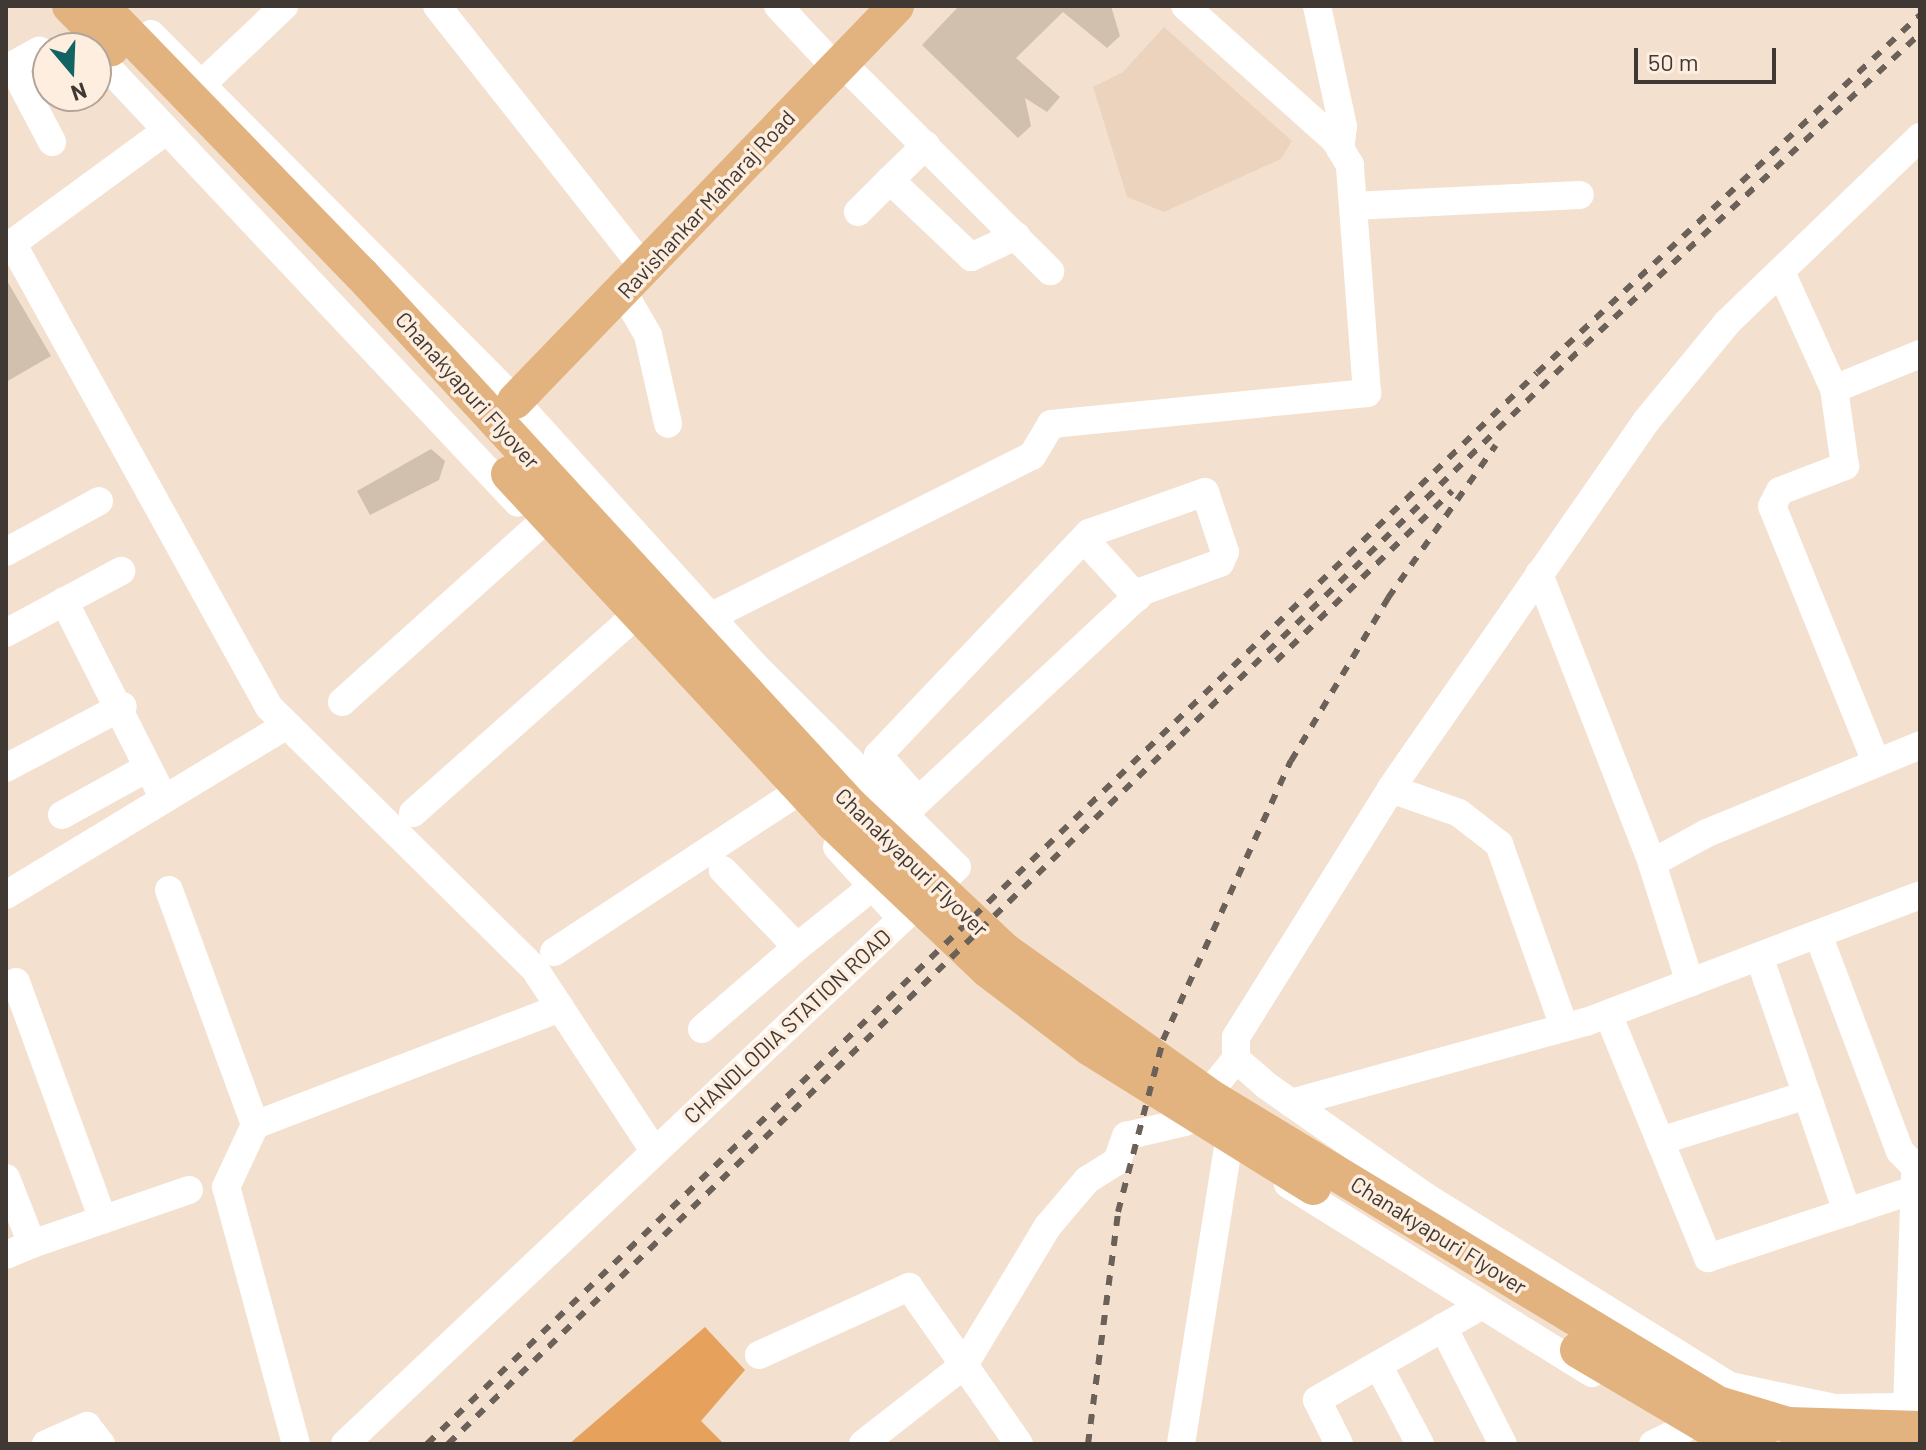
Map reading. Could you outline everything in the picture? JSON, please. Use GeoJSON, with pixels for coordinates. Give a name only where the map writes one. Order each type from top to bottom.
{"type":"FeatureCollection","features":[{"type":"Feature","properties":{"kind":"main road","name":"Ravishankar Maharaj Road"},"geometry":{"type":"LineString","coordinates":[[510,395],[623,292],[832,59],[872,6]]}},
{"type":"Feature","properties":{"kind":"main road","name":"Ravishankar Maharaj Road"},"geometry":{"type":"LineString","coordinates":[[510,395],[633,254],[832,59],[896,6]]}},
{"type":"Feature","properties":{"kind":"main road","name":"Chanakyapuri Flyover"},"geometry":{"type":"LineString","coordinates":[[82,8],[125,59],[850,805],[1005,951],[1215,1100],[1718,1404],[1788,1425],[1912,1422]]}},
{"type":"Feature","properties":{"kind":"main road","name":"Chanakyapuri Flyover"},"geometry":{"type":"LineString","coordinates":[[125,59],[351,290],[507,471],[832,822],[988,970],[1090,1048],[1469,1286],[1708,1427],[1764,1444]]}},
{"type":"Feature","properties":{"kind":"street"},"geometry":{"type":"LineString","coordinates":[[112,6],[203,83],[510,395],[710,617],[911,807]]}},
{"type":"Feature","properties":{"kind":"street"},"geometry":{"type":"LineString","coordinates":[[203,83],[284,6]]}},
{"type":"Feature","properties":{"kind":"street"},"geometry":{"type":"LineString","coordinates":[[437,6],[633,254]]}},
{"type":"Feature","properties":{"kind":"street"},"geometry":{"type":"LineString","coordinates":[[778,6],[926,145],[1050,271]]}},
{"type":"Feature","properties":{"kind":"street"},"geometry":{"type":"LineString","coordinates":[[1185,6],[1195,6]]}},
{"type":"Feature","properties":{"kind":"street"},"geometry":{"type":"LineString","coordinates":[[710,617],[1032,456],[1051,424],[1367,393],[1350,165],[1340,149],[1185,6]]}},
{"type":"Feature","properties":{"kind":"street"},"geometry":{"type":"LineString","coordinates":[[1317,6],[1343,126],[1340,149]]}},
{"type":"Feature","properties":{"kind":"street"},"geometry":{"type":"LineString","coordinates":[[82,8],[86,32]]}},
{"type":"Feature","properties":{"kind":"street"},"geometry":{"type":"LineString","coordinates":[[32,55],[9,68],[52,142]]}},
{"type":"Feature","properties":{"kind":"street","name":"CHANDLODIA STATION ROAD"},"geometry":{"type":"LineString","coordinates":[[125,59],[166,131],[437,421],[484,465],[626,624],[902,919],[653,1149],[345,1444]]}},
{"type":"Feature","properties":{"kind":"street"},"geometry":{"type":"LineString","coordinates":[[166,131],[9,245],[269,707],[534,968],[653,1149]]}},
{"type":"Feature","properties":{"kind":"street"},"geometry":{"type":"LineString","coordinates":[[863,1444],[964,1365],[1048,1226],[1087,1180],[1117,1161],[1126,1136],[1185,1122],[1236,1059],[1236,1037],[1391,789],[1647,420],[1727,323],[1920,137]]}},
{"type":"Feature","properties":{"kind":"street"},"geometry":{"type":"LineString","coordinates":[[858,212],[926,145]]}},
{"type":"Feature","properties":{"kind":"street"},"geometry":{"type":"LineString","coordinates":[[890,180],[965,254],[1016,236]]}},
{"type":"Feature","properties":{"kind":"street"},"geometry":{"type":"LineString","coordinates":[[1353,206],[1580,195]]}},
{"type":"Feature","properties":{"kind":"street"},"geometry":{"type":"LineString","coordinates":[[1781,272],[1834,389],[1845,466],[1780,491],[1772,506],[1876,762]]}},
{"type":"Feature","properties":{"kind":"street"},"geometry":{"type":"LineString","coordinates":[[623,292],[648,335],[668,424]]}},
{"type":"Feature","properties":{"kind":"street"},"geometry":{"type":"LineString","coordinates":[[1834,389],[1920,354]]}},
{"type":"Feature","properties":{"kind":"street"},"geometry":{"type":"LineString","coordinates":[[437,421],[471,417],[510,395]]}},
{"type":"Feature","properties":{"kind":"street"},"geometry":{"type":"LineString","coordinates":[[484,465],[488,432],[510,395]]}},
{"type":"Feature","properties":{"kind":"street"},"geometry":{"type":"LineString","coordinates":[[902,919],[957,867],[911,807],[878,755],[1084,539],[1205,492],[1225,558],[1137,597],[911,807]]}},
{"type":"Feature","properties":{"kind":"street"},"geometry":{"type":"LineString","coordinates":[[6,552],[99,501]]}},
{"type":"Feature","properties":{"kind":"street"},"geometry":{"type":"LineString","coordinates":[[342,702],[538,526]]}},
{"type":"Feature","properties":{"kind":"street"},"geometry":{"type":"LineString","coordinates":[[1084,539],[1137,597]]}},
{"type":"Feature","properties":{"kind":"street"},"geometry":{"type":"LineString","coordinates":[[6,633],[121,571]]}},
{"type":"Feature","properties":{"kind":"street"},"geometry":{"type":"LineString","coordinates":[[1539,574],[1652,863],[1690,983]]}},
{"type":"Feature","properties":{"kind":"street"},"geometry":{"type":"LineString","coordinates":[[64,601],[123,706],[147,768],[164,799]]}},
{"type":"Feature","properties":{"kind":"street"},"geometry":{"type":"LineString","coordinates":[[413,813],[626,624]]}},
{"type":"Feature","properties":{"kind":"street"},"geometry":{"type":"LineString","coordinates":[[6,768],[123,706]]}},
{"type":"Feature","properties":{"kind":"street"},"geometry":{"type":"LineString","coordinates":[[6,895],[287,725]]}},
{"type":"Feature","properties":{"kind":"street"},"geometry":{"type":"LineString","coordinates":[[1652,863],[1920,745]]}},
{"type":"Feature","properties":{"kind":"street"},"geometry":{"type":"LineString","coordinates":[[62,815],[147,768]]}},
{"type":"Feature","properties":{"kind":"street"},"geometry":{"type":"LineString","coordinates":[[1391,789],[1459,813],[1499,844],[1564,1027]]}},
{"type":"Feature","properties":{"kind":"street"},"geometry":{"type":"LineString","coordinates":[[554,952],[790,797]]}},
{"type":"Feature","properties":{"kind":"street"},"geometry":{"type":"LineString","coordinates":[[723,870],[797,947]]}},
{"type":"Feature","properties":{"kind":"street"},"geometry":{"type":"LineString","coordinates":[[702,1029],[872,887]]}},
{"type":"Feature","properties":{"kind":"street"},"geometry":{"type":"LineString","coordinates":[[169,890],[255,1125]]}},
{"type":"Feature","properties":{"kind":"street"},"geometry":{"type":"LineString","coordinates":[[1291,1103],[1608,1014],[1819,937],[1920,895]]}},
{"type":"Feature","properties":{"kind":"street"},"geometry":{"type":"LineString","coordinates":[[1236,1059],[1291,1103],[1730,1386],[1912,1422],[1917,1177],[1900,1151],[1819,937]]}},
{"type":"Feature","properties":{"kind":"street"},"geometry":{"type":"LineString","coordinates":[[1760,959],[1847,1212]]}},
{"type":"Feature","properties":{"kind":"street"},"geometry":{"type":"LineString","coordinates":[[16,982],[103,1220]]}},
{"type":"Feature","properties":{"kind":"street"},"geometry":{"type":"LineString","coordinates":[[296,1444],[226,1187],[255,1125],[560,1008]]}},
{"type":"Feature","properties":{"kind":"street"},"geometry":{"type":"LineString","coordinates":[[1608,1014],[1708,1258],[1847,1212],[1917,1177]]}},
{"type":"Feature","properties":{"kind":"street"},"geometry":{"type":"LineString","coordinates":[[1660,1141],[1807,1095]]}},
{"type":"Feature","properties":{"kind":"street"},"geometry":{"type":"LineString","coordinates":[[1185,1122],[1709,1444]]}},
{"type":"Feature","properties":{"kind":"street"},"geometry":{"type":"LineString","coordinates":[[1181,1444],[1228,1147]]}},
{"type":"Feature","properties":{"kind":"street"},"geometry":{"type":"LineString","coordinates":[[6,1178],[19,1250],[189,1190]]}},
{"type":"Feature","properties":{"kind":"street"},"geometry":{"type":"LineString","coordinates":[[759,1355],[909,1287],[1019,1444]]}},
{"type":"Feature","properties":{"kind":"street"},"geometry":{"type":"LineString","coordinates":[[1339,1444],[1317,1400],[1482,1305]]}},
{"type":"Feature","properties":{"kind":"street"},"geometry":{"type":"LineString","coordinates":[[1443,1327],[1503,1444]]}},
{"type":"Feature","properties":{"kind":"street"},"geometry":{"type":"LineString","coordinates":[[1378,1365],[1420,1444]]}},
{"type":"Feature","properties":{"kind":"street"},"geometry":{"type":"LineString","coordinates":[[46,1444],[87,1426],[101,1444]]}},
{"type":"Feature","properties":{"kind":"street"},"geometry":{"type":"LineString","coordinates":[[1653,1444],[1684,1429]]}},
{"type":"Feature","properties":{"kind":"shaded area"},"geometry":{"type":"Polygon","coordinates":[[[1164,27],[1292,141],[1281,159],[1164,212],[1127,197],[1093,87],[1123,72],[1164,27]]]}},
{"type":"Feature","properties":{"kind":"shaded area"},"geometry":{"type":"Polygon","coordinates":[[[705,1327],[745,1370],[701,1421],[724,1444],[569,1444],[705,1327]]]}},
{"type":"Feature","properties":{"kind":"building"},"geometry":{"type":"Polygon","coordinates":[[[959,6],[1111,6],[1120,36],[1107,48],[1063,12],[1016,58],[1060,97],[1047,112],[1025,98],[1031,126],[1018,138],[922,45],[959,6]]]}},
{"type":"Feature","properties":{"kind":"building"},"geometry":{"type":"Polygon","coordinates":[[[6,279],[51,356],[6,382],[6,279]]]}},
{"type":"Feature","properties":{"kind":"building"},"geometry":{"type":"Polygon","coordinates":[[[431,449],[445,461],[439,480],[370,515],[357,491],[431,449]]]}},
{"type":"Feature","properties":{"kind":"railway"},"geometry":{"type":"LineString","coordinates":[[427,1444],[1537,373],[1920,15]]}},
{"type":"Feature","properties":{"kind":"railway"},"geometry":{"type":"LineString","coordinates":[[448,1444],[1585,345],[1920,34]]}},
{"type":"Feature","properties":{"kind":"railway"},"geometry":{"type":"LineString","coordinates":[[1088,1444],[1118,1212],[1163,1040],[1291,761],[1388,598],[1496,445]]}},
{"type":"Feature","properties":{"kind":"railway"},"geometry":{"type":"LineString","coordinates":[[1276,661],[1452,491]]}}]}
